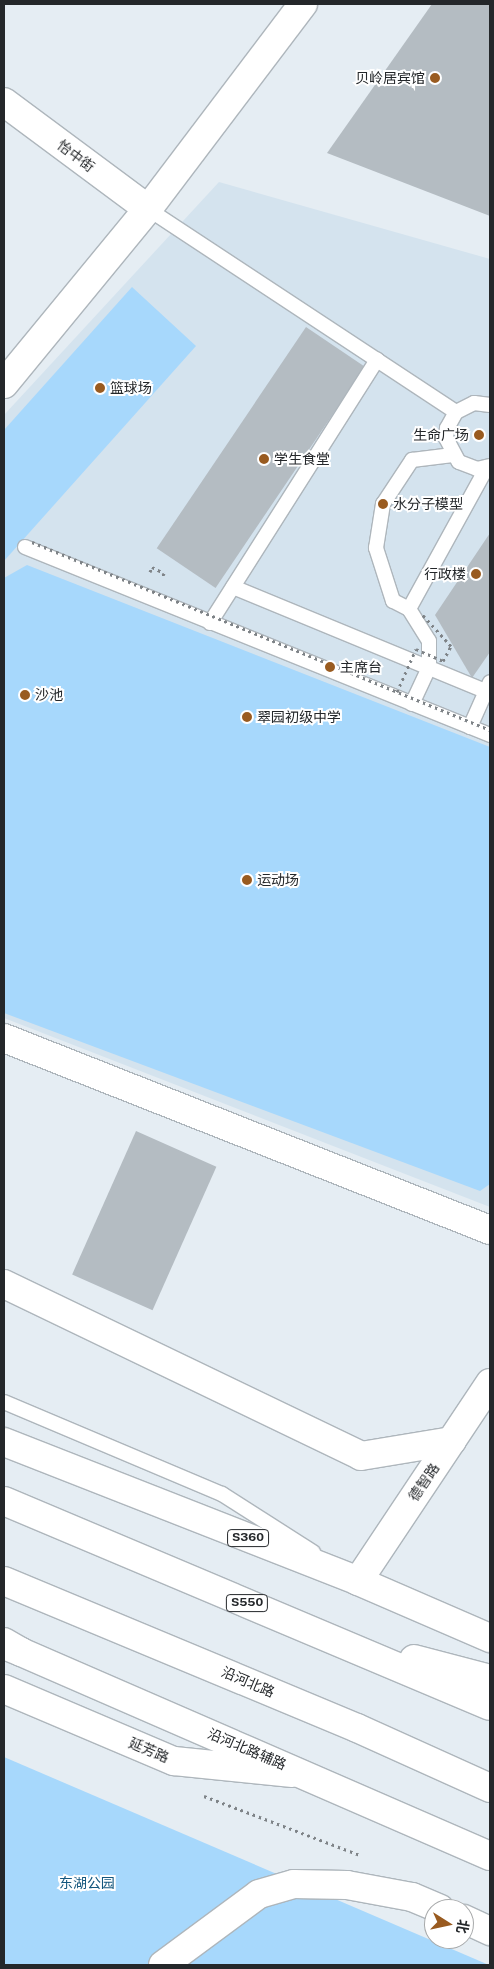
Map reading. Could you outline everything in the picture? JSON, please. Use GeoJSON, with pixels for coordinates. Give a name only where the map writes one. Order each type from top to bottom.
{"type":"FeatureCollection","features":[{"type":"Feature","properties":{"kind":"main road"},"geometry":{"type":"LineString","coordinates":[[4,384],[148,209],[303,4]]}},
{"type":"Feature","properties":{"kind":"main road","name":"怡中街"},"geometry":{"type":"LineString","coordinates":[[4,102],[148,209]]}},
{"type":"Feature","properties":{"kind":"main road"},"geometry":{"type":"LineString","coordinates":[[4,1038],[490,1230]]}},
{"type":"Feature","properties":{"kind":"main road"},"geometry":{"type":"LineString","coordinates":[[4,1284],[361,1456],[452,1441]]}},
{"type":"Feature","properties":{"kind":"main road","name":"德智路"},"geometry":{"type":"LineString","coordinates":[[358,1581],[490,1384]]}},
{"type":"Feature","properties":{"kind":"main road","name":"S360"},"geometry":{"type":"LineString","coordinates":[[4,1442],[358,1581],[490,1638]]}},
{"type":"Feature","properties":{"kind":"main road","name":"S550"},"geometry":{"type":"LineString","coordinates":[[4,1501],[490,1706]]}},
{"type":"Feature","properties":{"kind":"main road","name":"沿河北路"},"geometry":{"type":"LineString","coordinates":[[4,1581],[490,1788]]}},
{"type":"Feature","properties":{"kind":"main road"},"geometry":{"type":"LineString","coordinates":[[322,1634],[490,1679]]}},
{"type":"Feature","properties":{"kind":"main road","name":"沿河北路辅路"},"geometry":{"type":"LineString","coordinates":[[9,1647],[490,1856]]}},
{"type":"Feature","properties":{"kind":"main road","name":"延芳路"},"geometry":{"type":"LineString","coordinates":[[4,1688],[174,1761],[305,1774]]}},
{"type":"Feature","properties":{"kind":"main road"},"geometry":{"type":"LineString","coordinates":[[163,1965],[259,1894],[294,1884],[347,1885],[412,1896],[424,1902]]}},
{"type":"Feature","properties":{"kind":"main road"},"geometry":{"type":"LineString","coordinates":[[474,1924],[490,1931]]}},
{"type":"Feature","properties":{"kind":"lane"},"geometry":{"type":"LineString","coordinates":[[148,209],[456,412]]}},
{"type":"Feature","properties":{"kind":"lane"},"geometry":{"type":"LineString","coordinates":[[210,622],[377,360]]}},
{"type":"Feature","properties":{"kind":"lane"},"geometry":{"type":"LineString","coordinates":[[416,611],[489,467],[468,467],[452,455],[446,438],[446,428],[456,412],[474,403],[490,406]]}},
{"type":"Feature","properties":{"kind":"lane"},"geometry":{"type":"LineString","coordinates":[[412,704],[429,668],[429,641],[416,611],[393,601],[376,548],[383,504],[412,460],[452,455]]}},
{"type":"Feature","properties":{"kind":"lane"},"geometry":{"type":"LineString","coordinates":[[28,544],[210,622],[490,735]]}},
{"type":"Feature","properties":{"kind":"lane"},"geometry":{"type":"LineString","coordinates":[[233,587],[429,668],[488,689],[470,727]]}},
{"type":"Feature","properties":{"kind":"lane"},"geometry":{"type":"LineString","coordinates":[[4,1402],[222,1494],[358,1581]]}},
{"type":"Feature","properties":{"kind":"path"},"geometry":{"type":"LineString","coordinates":[[28,544],[490,730]]}},
{"type":"Feature","properties":{"kind":"path"},"geometry":{"type":"LineString","coordinates":[[397,692],[416,649],[443,661],[451,646],[416,611]]}},
{"type":"Feature","properties":{"kind":"path"},"geometry":{"type":"LineString","coordinates":[[198,1794],[363,1856]]}},
{"type":"Feature","properties":{"kind":"shaded area","name":"翠园初级中学"},"geometry":{"type":"Polygon","coordinates":[[[219,182],[490,259],[490,1207],[4,1018],[4,415],[219,182]]]}},
{"type":"Feature","properties":{"kind":"green space","name":"篮球场"},"geometry":{"type":"Polygon","coordinates":[[[132,287],[196,346],[4,561],[4,430],[132,287]]]}},
{"type":"Feature","properties":{"kind":"green space","name":"运动场"},"geometry":{"type":"Polygon","coordinates":[[[27,565],[490,747],[490,1184],[480,1191],[4,1013],[4,578],[27,565]]]}},
{"type":"Feature","properties":{"kind":"green space","name":"东湖公园"},"geometry":{"type":"Polygon","coordinates":[[[4,1757],[424,1937],[424,1949],[452,1949],[489,1965],[4,1965],[4,1757]]]}},
{"type":"Feature","properties":{"kind":"building","name":"贝岭居宾馆"},"geometry":{"type":"Polygon","coordinates":[[[432,4],[490,4],[490,216],[327,153],[432,4]]]}},
{"type":"Feature","properties":{"kind":"building","name":"学生食堂"},"geometry":{"type":"Polygon","coordinates":[[[306,327],[365,367],[216,588],[157,548],[306,327]]]}},
{"type":"Feature","properties":{"kind":"building","name":"行政楼"},"geometry":{"type":"Polygon","coordinates":[[[490,533],[490,652],[472,678],[435,615],[490,533]]]}},
{"type":"Feature","properties":{"kind":"building"},"geometry":{"type":"Polygon","coordinates":[[[136,1131],[216,1167],[153,1310],[72,1274],[136,1131]]]}},
{"type":"Feature","properties":{"kind":"place","name":"贝岭居宾馆"},"geometry":{"type":"Point","coordinates":[435,78]}},
{"type":"Feature","properties":{"kind":"place","name":"篮球场"},"geometry":{"type":"Point","coordinates":[100,388]}},
{"type":"Feature","properties":{"kind":"place","name":"生命广场"},"geometry":{"type":"Point","coordinates":[479,435]}},
{"type":"Feature","properties":{"kind":"place","name":"学生食堂"},"geometry":{"type":"Point","coordinates":[264,459]}},
{"type":"Feature","properties":{"kind":"place","name":"水分子模型"},"geometry":{"type":"Point","coordinates":[383,504]}},
{"type":"Feature","properties":{"kind":"place","name":"行政楼"},"geometry":{"type":"Point","coordinates":[476,574]}},
{"type":"Feature","properties":{"kind":"place","name":"主席台"},"geometry":{"type":"Point","coordinates":[330,667]}},
{"type":"Feature","properties":{"kind":"place","name":"沙池"},"geometry":{"type":"Point","coordinates":[25,695]}},
{"type":"Feature","properties":{"kind":"place","name":"翠园初级中学"},"geometry":{"type":"Point","coordinates":[247,717]}},
{"type":"Feature","properties":{"kind":"place","name":"运动场"},"geometry":{"type":"Point","coordinates":[247,880]}}]}
